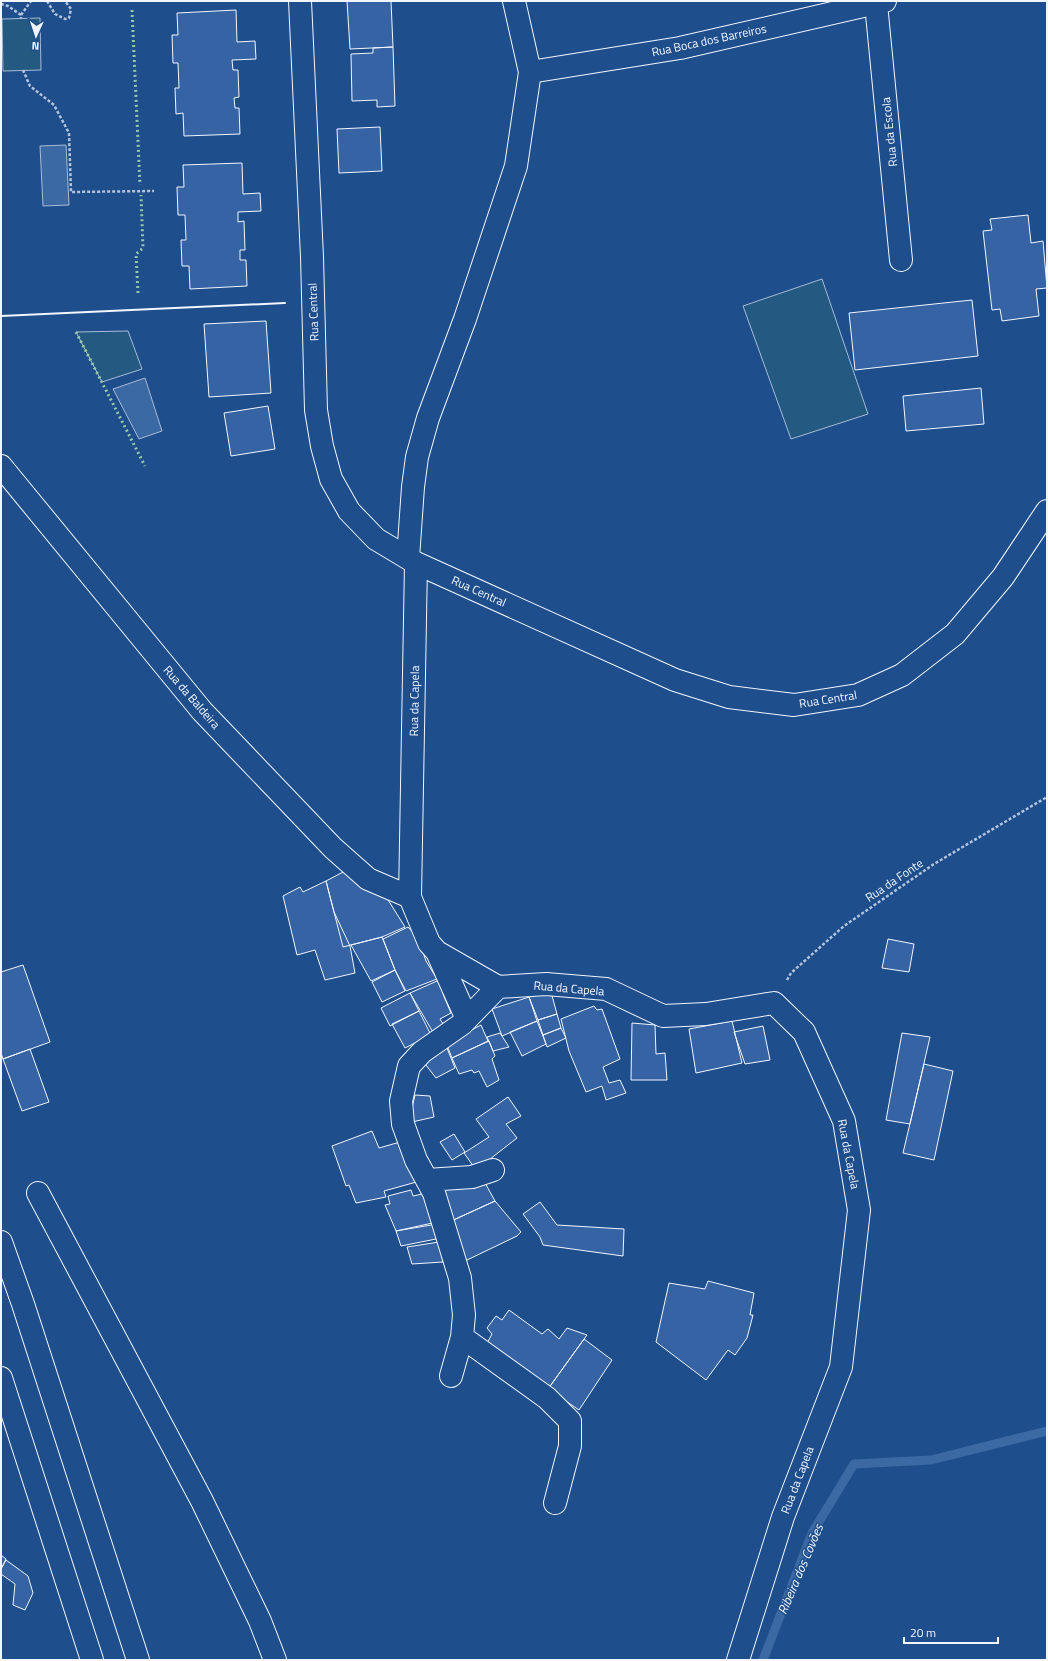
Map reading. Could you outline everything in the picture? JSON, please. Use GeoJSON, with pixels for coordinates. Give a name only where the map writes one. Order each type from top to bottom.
{"type":"FeatureCollection","features":[{"type":"Feature","properties":{"kind":"main road","name":"Rua Central"},"geometry":{"type":"LineString","coordinates":[[300,1],[312,257],[316,410],[322,446],[331,480],[349,511],[376,539],[412,561],[675,680],[728,697],[794,705],[858,695],[908,671],[956,634],[1003,577],[1047,512]]}},
{"type":"Feature","properties":{"kind":"main road"},"geometry":{"type":"LineString","coordinates":[[514,1],[530,72]]}},
{"type":"Feature","properties":{"kind":"main road","name":"Rua Boca dos Barreiros"},"geometry":{"type":"LineString","coordinates":[[530,72],[680,48],[881,3]]}},
{"type":"Feature","properties":{"kind":"main road","name":"Rua da Escola"},"geometry":{"type":"LineString","coordinates":[[881,3],[901,260]]}},
{"type":"Feature","properties":{"kind":"main road","name":"Rua da Capela"},"geometry":{"type":"LineString","coordinates":[[467,1019],[410,896],[412,561],[417,457],[428,418],[465,319],[516,166],[530,72]]}},
{"type":"Feature","properties":{"kind":"main road","name":"Rua da Baldeira"},"geometry":{"type":"LineString","coordinates":[[1,466],[202,711],[338,853],[368,879],[410,896]]}},
{"type":"Feature","properties":{"kind":"main road","name":"Rua da Capela"},"geometry":{"type":"LineString","coordinates":[[437,952],[498,987],[546,984],[606,989],[663,1016],[706,1014],[774,1003],[804,1032],[844,1120],[859,1210],[841,1367],[782,1517],[738,1660]]}},
{"type":"Feature","properties":{"kind":"main road"},"geometry":{"type":"LineString","coordinates":[[451,1376],[462,1337],[464,1315],[460,1278],[434,1193],[416,1160],[403,1124],[401,1102],[409,1066],[422,1052],[454,1031],[498,987]]}},
{"type":"Feature","properties":{"kind":"main road"},"geometry":{"type":"LineString","coordinates":[[427,1180],[472,1177],[492,1170]]}},
{"type":"Feature","properties":{"kind":"main road"},"geometry":{"type":"LineString","coordinates":[[38,1193],[202,1501],[260,1621],[275,1660]]}},
{"type":"Feature","properties":{"kind":"main road"},"geometry":{"type":"LineString","coordinates":[[1,1242],[23,1304],[138,1660]]}},
{"type":"Feature","properties":{"kind":"main road"},"geometry":{"type":"LineString","coordinates":[[462,1337],[547,1398],[570,1421],[570,1446],[555,1503]]}},
{"type":"Feature","properties":{"kind":"main road"},"geometry":{"type":"LineString","coordinates":[[1,1378],[92,1660]]}},
{"type":"Feature","properties":{"kind":"path"},"geometry":{"type":"LineString","coordinates":[[1,4],[8,6],[21,17],[31,1]]}},
{"type":"Feature","properties":{"kind":"path"},"geometry":{"type":"LineString","coordinates":[[47,1],[55,14],[66,19],[69,18],[71,9],[66,1]]}},
{"type":"Feature","properties":{"kind":"path"},"geometry":{"type":"LineString","coordinates":[[23,70],[30,86],[54,105],[69,133],[71,192],[154,191]]}},
{"type":"Feature","properties":{"kind":"path","name":"Rua da Fonte"},"geometry":{"type":"LineString","coordinates":[[774,1003],[791,973],[844,926],[934,864],[1047,797]]}},
{"type":"Feature","properties":{"kind":"shaded area"},"geometry":{"type":"Polygon","coordinates":[[[40,18],[41,70],[3,71],[2,19],[40,18]]]}},
{"type":"Feature","properties":{"kind":"shaded area"},"geometry":{"type":"Polygon","coordinates":[[[66,145],[69,205],[43,206],[40,146],[66,145]]]}},
{"type":"Feature","properties":{"kind":"shaded area"},"geometry":{"type":"Polygon","coordinates":[[[822,279],[868,414],[791,439],[743,306],[822,279]]]}},
{"type":"Feature","properties":{"kind":"shaded area"},"geometry":{"type":"Polygon","coordinates":[[[128,331],[142,369],[102,382],[76,332],[128,331]]]}},
{"type":"Feature","properties":{"kind":"shaded area"},"geometry":{"type":"Polygon","coordinates":[[[145,378],[162,431],[139,439],[113,389],[145,378]]]}},
{"type":"Feature","properties":{"kind":"building"},"geometry":{"type":"Polygon","coordinates":[[[347,1],[391,1],[393,47],[350,49],[347,1]]]}},
{"type":"Feature","properties":{"kind":"building"},"geometry":{"type":"Polygon","coordinates":[[[236,10],[237,42],[255,41],[256,59],[232,60],[233,70],[238,70],[239,97],[234,98],[235,108],[239,108],[240,134],[184,136],[183,113],[176,114],[175,88],[179,88],[178,63],[173,63],[172,35],[178,35],[177,13],[236,10]]]}},
{"type":"Feature","properties":{"kind":"building"},"geometry":{"type":"Polygon","coordinates":[[[393,47],[395,106],[377,107],[377,100],[352,101],[351,54],[373,53],[373,48],[393,47]]]}},
{"type":"Feature","properties":{"kind":"building"},"geometry":{"type":"Polygon","coordinates":[[[380,127],[382,171],[339,173],[337,129],[380,127]]]}},
{"type":"Feature","properties":{"kind":"building"},"geometry":{"type":"Polygon","coordinates":[[[242,163],[243,194],[260,193],[261,211],[238,212],[238,222],[244,221],[245,250],[240,250],[240,260],[246,260],[247,286],[190,289],[189,266],[182,266],[181,240],[186,240],[185,215],[178,215],[177,187],[184,187],[183,165],[242,163]]]}},
{"type":"Feature","properties":{"kind":"building"},"geometry":{"type":"Polygon","coordinates":[[[1028,215],[1031,243],[1043,241],[1047,288],[1036,289],[1039,316],[1002,321],[1000,309],[992,310],[983,231],[992,230],[990,219],[1028,215]]]}},
{"type":"Feature","properties":{"kind":"building"},"geometry":{"type":"Polygon","coordinates":[[[972,300],[978,356],[855,370],[849,313],[972,300]]]}},
{"type":"Feature","properties":{"kind":"building"},"geometry":{"type":"Polygon","coordinates":[[[266,321],[271,393],[209,397],[204,324],[266,321]]]}},
{"type":"Feature","properties":{"kind":"building"},"geometry":{"type":"Polygon","coordinates":[[[981,388],[984,424],[906,431],[903,396],[981,388]]]}},
{"type":"Feature","properties":{"kind":"building"},"geometry":{"type":"Polygon","coordinates":[[[268,406],[275,449],[231,456],[224,413],[268,406]]]}},
{"type":"Feature","properties":{"kind":"building"},"geometry":{"type":"Polygon","coordinates":[[[345,871],[385,895],[405,927],[382,937],[343,947],[326,881],[345,871]]]}},
{"type":"Feature","properties":{"kind":"building"},"geometry":{"type":"Polygon","coordinates":[[[326,881],[334,912],[350,946],[355,973],[325,980],[315,950],[297,955],[283,896],[300,887],[303,892],[326,881]]]}},
{"type":"Feature","properties":{"kind":"building"},"geometry":{"type":"Polygon","coordinates":[[[408,927],[418,938],[426,961],[437,979],[406,991],[395,970],[383,939],[408,927]]]}},
{"type":"Feature","properties":{"kind":"building"},"geometry":{"type":"Polygon","coordinates":[[[382,937],[395,970],[371,981],[351,945],[382,937]]]}},
{"type":"Feature","properties":{"kind":"building"},"geometry":{"type":"Polygon","coordinates":[[[888,939],[914,944],[909,972],[882,968],[888,939]]]}},
{"type":"Feature","properties":{"kind":"building"},"geometry":{"type":"Polygon","coordinates":[[[23,965],[50,1042],[3,1059],[1,1053],[1,972],[23,965]]]}},
{"type":"Feature","properties":{"kind":"building"},"geometry":{"type":"Polygon","coordinates":[[[395,970],[405,991],[382,1002],[372,982],[395,970]]]}},
{"type":"Feature","properties":{"kind":"building"},"geometry":{"type":"Polygon","coordinates":[[[437,981],[445,981],[449,990],[443,994],[451,1013],[440,1019],[445,1027],[434,1034],[410,993],[437,981]]]}},
{"type":"Feature","properties":{"kind":"building"},"geometry":{"type":"Polygon","coordinates":[[[551,992],[557,1014],[538,1020],[529,997],[551,992]]]}},
{"type":"Feature","properties":{"kind":"building"},"geometry":{"type":"Polygon","coordinates":[[[410,993],[419,1011],[390,1026],[381,1008],[410,993]]]}},
{"type":"Feature","properties":{"kind":"building"},"geometry":{"type":"Polygon","coordinates":[[[529,997],[537,1021],[502,1036],[492,1009],[529,997]]]}},
{"type":"Feature","properties":{"kind":"building"},"geometry":{"type":"Polygon","coordinates":[[[594,1006],[597,1010],[602,1009],[620,1059],[603,1067],[609,1083],[620,1080],[626,1093],[606,1100],[602,1086],[586,1092],[569,1051],[561,1019],[594,1006]]]}},
{"type":"Feature","properties":{"kind":"building"},"geometry":{"type":"Polygon","coordinates":[[[419,1011],[431,1035],[405,1048],[392,1024],[419,1011]]]}},
{"type":"Feature","properties":{"kind":"building"},"geometry":{"type":"Polygon","coordinates":[[[557,1014],[561,1028],[543,1035],[538,1020],[557,1014]]]}},
{"type":"Feature","properties":{"kind":"building"},"geometry":{"type":"Polygon","coordinates":[[[537,1021],[546,1044],[522,1056],[510,1032],[537,1021]]]}},
{"type":"Feature","properties":{"kind":"building"},"geometry":{"type":"Polygon","coordinates":[[[732,1021],[742,1063],[696,1073],[689,1029],[732,1021]]]}},
{"type":"Feature","properties":{"kind":"building"},"geometry":{"type":"Polygon","coordinates":[[[632,1023],[655,1025],[656,1054],[665,1053],[667,1080],[631,1080],[632,1023]]]}},
{"type":"Feature","properties":{"kind":"building"},"geometry":{"type":"Polygon","coordinates":[[[481,1025],[488,1041],[452,1058],[446,1043],[481,1025]]]}},
{"type":"Feature","properties":{"kind":"building"},"geometry":{"type":"Polygon","coordinates":[[[763,1026],[770,1060],[745,1064],[734,1032],[763,1026]]]}},
{"type":"Feature","properties":{"kind":"building"},"geometry":{"type":"Polygon","coordinates":[[[561,1028],[566,1038],[547,1047],[543,1035],[561,1028]]]}},
{"type":"Feature","properties":{"kind":"building"},"geometry":{"type":"Polygon","coordinates":[[[500,1033],[509,1047],[493,1051],[487,1037],[500,1033]]]}},
{"type":"Feature","properties":{"kind":"building"},"geometry":{"type":"Polygon","coordinates":[[[902,1033],[930,1037],[910,1124],[886,1120],[902,1033]]]}},
{"type":"Feature","properties":{"kind":"building"},"geometry":{"type":"Polygon","coordinates":[[[489,1041],[495,1056],[492,1059],[499,1080],[487,1087],[479,1071],[474,1073],[472,1070],[459,1074],[452,1058],[489,1041]]]}},
{"type":"Feature","properties":{"kind":"building"},"geometry":{"type":"Polygon","coordinates":[[[445,1043],[455,1068],[436,1078],[422,1060],[445,1043]]]}},
{"type":"Feature","properties":{"kind":"building"},"geometry":{"type":"Polygon","coordinates":[[[30,1049],[49,1102],[22,1111],[3,1059],[30,1049]]]}},
{"type":"Feature","properties":{"kind":"building"},"geometry":{"type":"Polygon","coordinates":[[[924,1064],[953,1071],[934,1160],[903,1153],[924,1064]]]}},
{"type":"Feature","properties":{"kind":"building"},"geometry":{"type":"Polygon","coordinates":[[[415,1095],[430,1096],[434,1117],[412,1122],[412,1108],[415,1095]]]}},
{"type":"Feature","properties":{"kind":"building"},"geometry":{"type":"Polygon","coordinates":[[[508,1097],[521,1116],[506,1124],[517,1138],[476,1170],[464,1153],[489,1137],[476,1119],[508,1097]]]}},
{"type":"Feature","properties":{"kind":"building"},"geometry":{"type":"Polygon","coordinates":[[[372,1131],[379,1148],[400,1142],[420,1181],[384,1191],[386,1197],[356,1203],[349,1185],[346,1186],[332,1146],[372,1131]]]}},
{"type":"Feature","properties":{"kind":"building"},"geometry":{"type":"Polygon","coordinates":[[[454,1134],[465,1152],[452,1160],[440,1142],[454,1134]]]}},
{"type":"Feature","properties":{"kind":"building"},"geometry":{"type":"Polygon","coordinates":[[[484,1181],[495,1201],[449,1222],[440,1194],[445,1187],[484,1181]]]}},
{"type":"Feature","properties":{"kind":"building"},"geometry":{"type":"Polygon","coordinates":[[[411,1190],[413,1196],[427,1193],[437,1222],[396,1231],[385,1205],[390,1204],[388,1196],[411,1190]]]}},
{"type":"Feature","properties":{"kind":"building"},"geometry":{"type":"Polygon","coordinates":[[[495,1201],[521,1232],[517,1236],[465,1261],[447,1223],[495,1201]]]}},
{"type":"Feature","properties":{"kind":"building"},"geometry":{"type":"Polygon","coordinates":[[[540,1202],[557,1225],[624,1229],[623,1256],[543,1245],[540,1237],[523,1214],[540,1202]]]}},
{"type":"Feature","properties":{"kind":"building"},"geometry":{"type":"Polygon","coordinates":[[[437,1224],[441,1238],[401,1246],[396,1231],[437,1224]]]}},
{"type":"Feature","properties":{"kind":"building"},"geometry":{"type":"Polygon","coordinates":[[[439,1242],[443,1262],[412,1264],[407,1247],[439,1242]]]}},
{"type":"Feature","properties":{"kind":"building"},"geometry":{"type":"Polygon","coordinates":[[[708,1281],[754,1293],[750,1315],[753,1315],[747,1338],[735,1355],[728,1350],[706,1380],[656,1342],[669,1283],[705,1289],[708,1281]]]}},
{"type":"Feature","properties":{"kind":"building"},"geometry":{"type":"Polygon","coordinates":[[[509,1310],[542,1334],[548,1329],[559,1339],[567,1328],[587,1335],[548,1389],[486,1345],[492,1334],[487,1328],[496,1316],[502,1320],[509,1310]]]}},
{"type":"Feature","properties":{"kind":"building"},"geometry":{"type":"Polygon","coordinates":[[[584,1339],[612,1360],[579,1410],[548,1389],[584,1339]]]}},
{"type":"Feature","properties":{"kind":"building"},"geometry":{"type":"Polygon","coordinates":[[[1,1555],[6,1559],[1,1569],[1,1555]]]}},
{"type":"Feature","properties":{"kind":"building"},"geometry":{"type":"Polygon","coordinates":[[[6,1560],[28,1576],[33,1593],[25,1610],[13,1605],[15,1584],[1,1574],[1,1569],[6,1560]]]}},
{"type":"Feature","properties":{"kind":"waterway","name":"Ribeira dos Covões"},"geometry":{"type":"LineString","coordinates":[[763,1660],[812,1533],[854,1464],[931,1460],[1047,1431]]}},
{"type":"Feature","properties":{"kind":"hedge"},"geometry":{"type":"LineString","coordinates":[[132,10],[140,185]]}},
{"type":"Feature","properties":{"kind":"hedge"},"geometry":{"type":"LineString","coordinates":[[138,293],[136,254],[143,248],[141,195]]}},
{"type":"Feature","properties":{"kind":"hedge"},"geometry":{"type":"LineString","coordinates":[[76,332],[145,466]]}},
{"type":"Feature","properties":{"kind":"wall"},"geometry":{"type":"LineString","coordinates":[[1,316],[285,303]]}}]}
